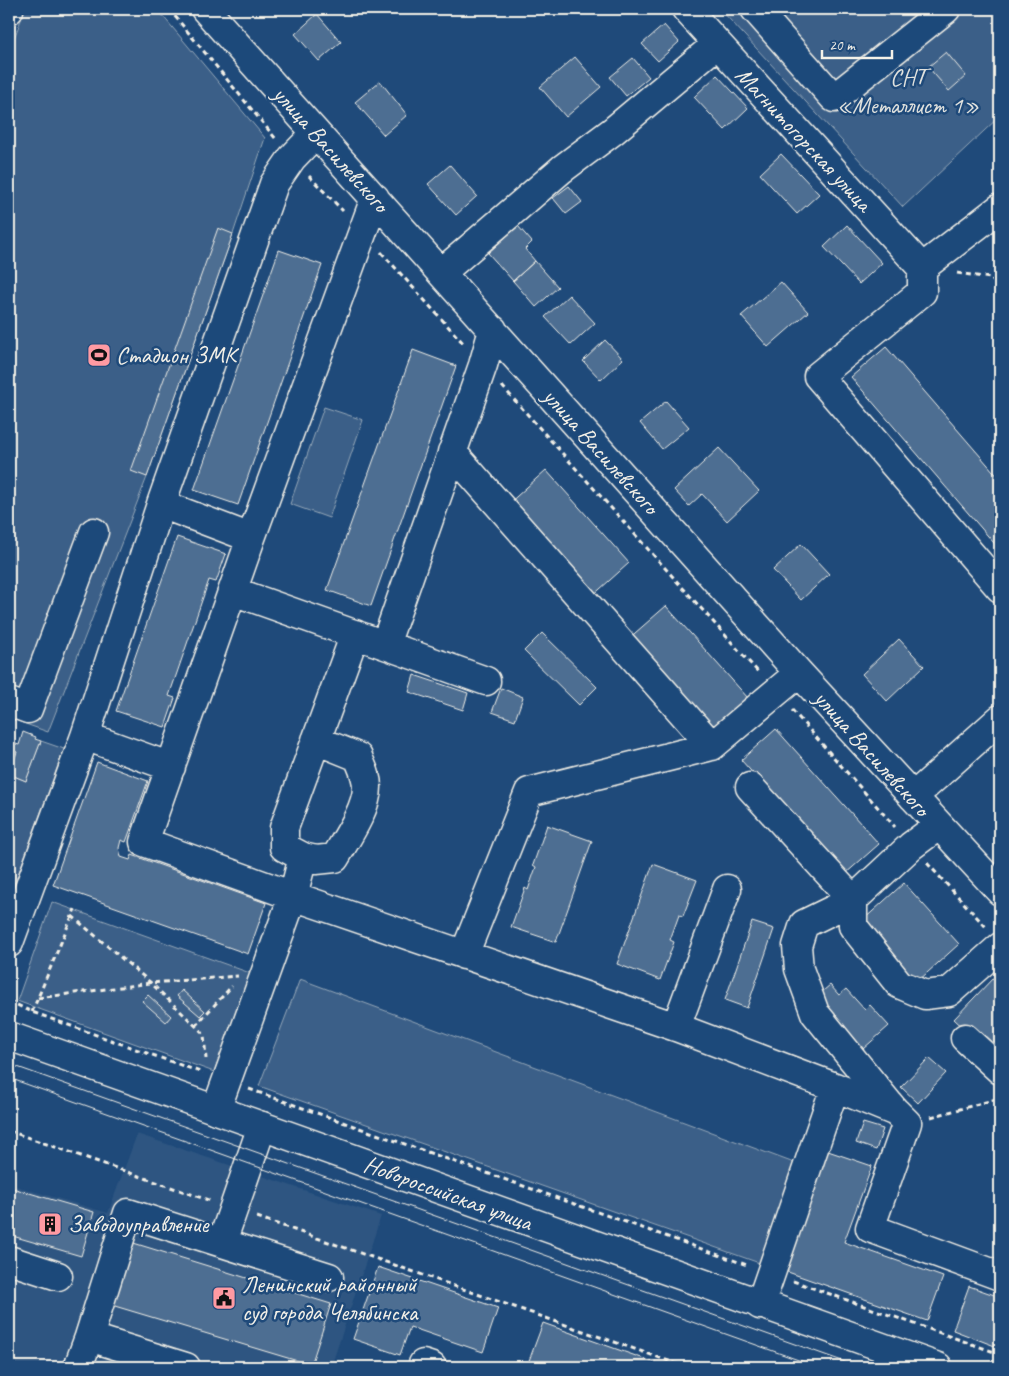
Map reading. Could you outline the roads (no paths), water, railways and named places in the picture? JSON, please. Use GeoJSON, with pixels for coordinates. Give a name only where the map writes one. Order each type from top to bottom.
{"type":"FeatureCollection","features":[{"type":"Feature","properties":{"kind":"street","name":"улица Василевского"},"geometry":{"type":"LineString","coordinates":[[205,9],[799,673],[1000,892]]}},
{"type":"Feature","properties":{"kind":"street","name":"Магнитогорская улица"},"geometry":{"type":"LineString","coordinates":[[686,9],[922,268]]}},
{"type":"Feature","properties":{"kind":"street"},"geometry":{"type":"LineString","coordinates":[[755,9],[834,98],[946,9]]}},
{"type":"Feature","properties":{"kind":"street"},"geometry":{"type":"LineString","coordinates":[[442,272],[562,169],[613,131],[717,44]]}},
{"type":"Feature","properties":{"kind":"street"},"geometry":{"type":"LineString","coordinates":[[9,943],[85,736],[160,504],[274,184],[292,158],[316,133]]}},
{"type":"Feature","properties":{"kind":"street"},"geometry":{"type":"LineString","coordinates":[[375,198],[251,538],[234,591],[144,842],[294,896],[676,1027],[835,1087],[901,1118]]}},
{"type":"Feature","properties":{"kind":"street"},"geometry":{"type":"LineString","coordinates":[[1000,208],[922,268],[922,292],[818,376],[1000,588]]}},
{"type":"Feature","properties":{"kind":"street"},"geometry":{"type":"LineString","coordinates":[[385,645],[483,365],[493,330]]}},
{"type":"Feature","properties":{"kind":"street"},"geometry":{"type":"LineString","coordinates":[[452,452],[712,746]]}},
{"type":"Feature","properties":{"kind":"street"},"geometry":{"type":"LineString","coordinates":[[160,504],[251,538]]}},
{"type":"Feature","properties":{"kind":"street"},"geometry":{"type":"LineString","coordinates":[[9,702],[28,709],[94,532]]}},
{"type":"Feature","properties":{"kind":"street"},"geometry":{"type":"LineString","coordinates":[[234,591],[486,681]]}},
{"type":"Feature","properties":{"kind":"street"},"geometry":{"type":"LineString","coordinates":[[316,740],[358,757],[365,772],[367,788],[360,815],[335,858],[316,860],[303,857],[284,847],[284,828],[316,740],[355,634]]}},
{"type":"Feature","properties":{"kind":"street"},"geometry":{"type":"LineString","coordinates":[[464,954],[529,792],[712,746],[799,673]]}},
{"type":"Feature","properties":{"kind":"street"},"geometry":{"type":"LineString","coordinates":[[913,797],[1000,718]]}},
{"type":"Feature","properties":{"kind":"street"},"geometry":{"type":"LineString","coordinates":[[85,736],[170,767]]}},
{"type":"Feature","properties":{"kind":"street"},"geometry":{"type":"LineString","coordinates":[[750,787],[853,900],[853,926],[900,984],[925,995],[949,992],[994,938]]}},
{"type":"Feature","properties":{"kind":"street"},"geometry":{"type":"LineString","coordinates":[[901,1118],[815,1013],[799,969],[797,946],[804,924],[853,900],[911,846],[938,826]]}},
{"type":"Feature","properties":{"kind":"street"},"geometry":{"type":"LineString","coordinates":[[216,1110],[217,1078],[294,896],[303,857]]}},
{"type":"Feature","properties":{"kind":"street"},"geometry":{"type":"LineString","coordinates":[[676,1027],[727,888]]}},
{"type":"Feature","properties":{"kind":"street","name":"Новороссийская улица"},"geometry":{"type":"LineString","coordinates":[[9,1036],[760,1305],[894,1359],[938,1367]]}},
{"type":"Feature","properties":{"kind":"street"},"geometry":{"type":"LineString","coordinates":[[965,1038],[1000,1070]]}},
{"type":"Feature","properties":{"kind":"street"},"geometry":{"type":"LineString","coordinates":[[760,1305],[835,1087]]}},
{"type":"Feature","properties":{"kind":"street"},"geometry":{"type":"LineString","coordinates":[[901,1118],[870,1228],[1000,1276]]}},
{"type":"Feature","properties":{"kind":"street"},"geometry":{"type":"LineString","coordinates":[[222,1242],[262,1126]]}},
{"type":"Feature","properties":{"kind":"street"},"geometry":{"type":"LineString","coordinates":[[78,1367],[128,1213],[330,1277]]}},
{"type":"Feature","properties":{"kind":"street"},"geometry":{"type":"LineString","coordinates":[[9,1260],[58,1276]]}},
{"type":"Feature","properties":{"kind":"street"},"geometry":{"type":"LineString","coordinates":[[89,1337],[186,1367]]}},
{"type":"Feature","properties":{"kind":"tram line"},"geometry":{"type":"LineString","coordinates":[[9,1064],[859,1367]]}},
{"type":"Feature","properties":{"kind":"tram line"},"geometry":{"type":"LineString","coordinates":[[9,1078],[818,1367]]}},
{"type":"Feature","properties":{"kind":"place","name":"Стадион ЗМК"},"geometry":{"type":"Point","coordinates":[99,355]}},
{"type":"Feature","properties":{"kind":"place","name":"Заводоуправление"},"geometry":{"type":"Point","coordinates":[50,1224]}},
{"type":"Feature","properties":{"kind":"place","name":"Ленинский районный суд города Челябинска"},"geometry":{"type":"Point","coordinates":[224,1298]}},
{"type":"Feature","properties":{"kind":"park label","name":"СНТ «Металлист 1»"},"geometry":{"type":"Point","coordinates":[908,91]}}]}
